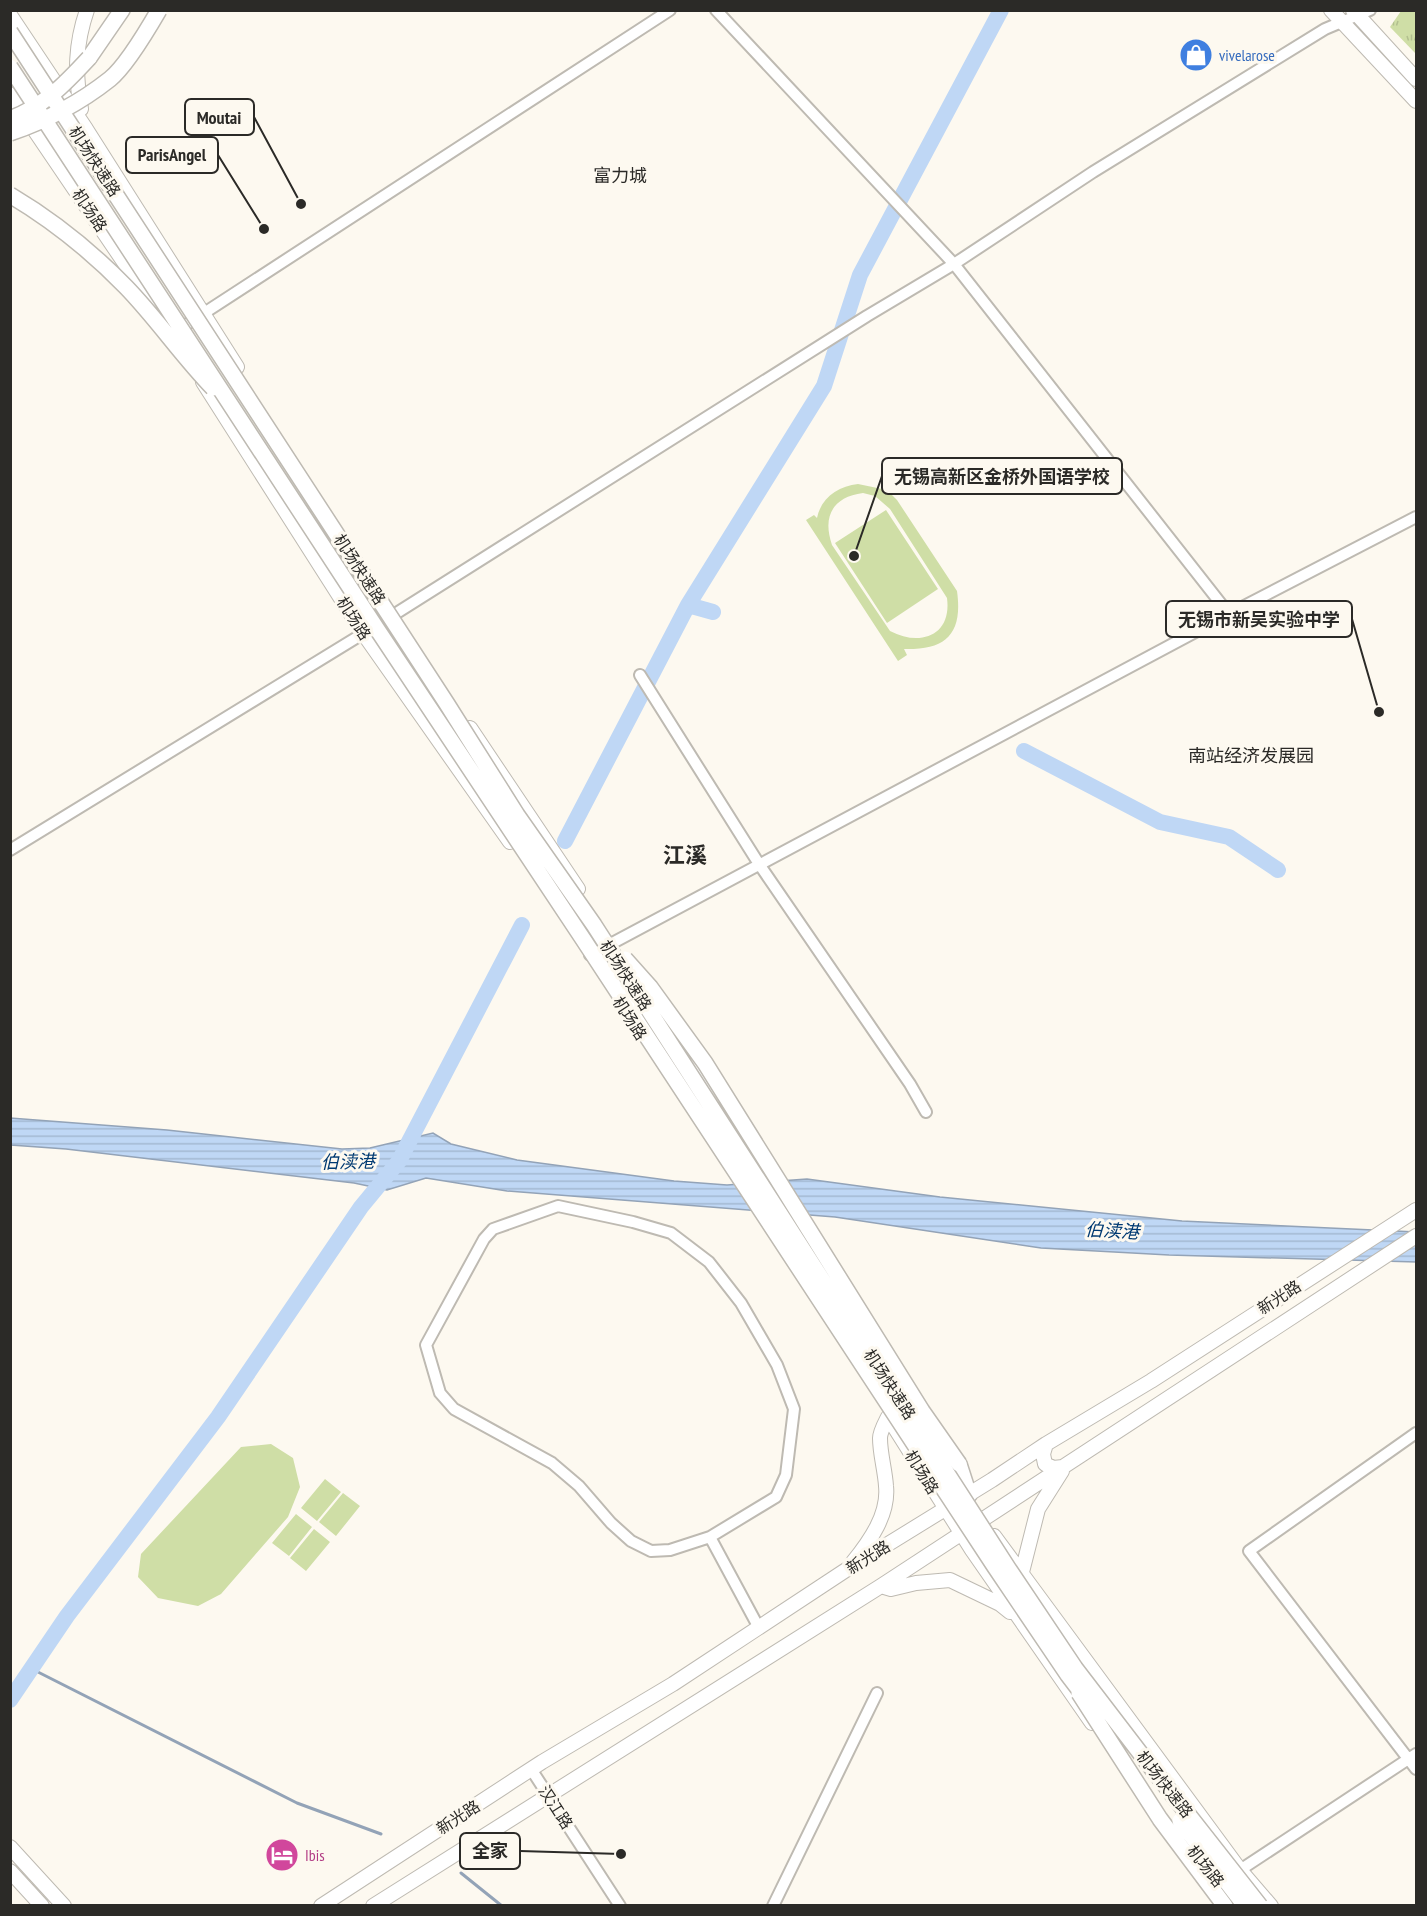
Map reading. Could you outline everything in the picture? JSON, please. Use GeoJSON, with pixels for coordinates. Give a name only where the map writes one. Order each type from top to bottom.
{"type":"FeatureCollection","features":[{"type":"Feature","properties":{"kind":"highway"},"geometry":{"type":"LineString","coordinates":[[10,119],[25,114],[59,90],[89,58],[122,10]]}},
{"type":"Feature","properties":{"kind":"highway"},"geometry":{"type":"LineString","coordinates":[[10,133],[36,124],[111,78],[146,34],[159,10]]}},
{"type":"Feature","properties":{"kind":"highway","name":"机场快速路"},"geometry":{"type":"LineString","coordinates":[[11,32],[517,815],[594,925],[995,1548],[1076,1668],[1260,1905]]}},
{"type":"Feature","properties":{"kind":"highway","name":"机场快速路"},"geometry":{"type":"LineString","coordinates":[[10,67],[377,629],[479,780],[1068,1675],[1245,1905]]}},
{"type":"Feature","properties":{"kind":"highway"},"geometry":{"type":"LineString","coordinates":[[10,195],[31,207],[66,234],[112,274],[195,370],[237,413]]}},
{"type":"Feature","properties":{"kind":"highway"},"geometry":{"type":"LineString","coordinates":[[594,925],[650,987],[705,1063],[904,1382],[959,1464],[969,1495]]}},
{"type":"Feature","properties":{"kind":"highway"},"geometry":{"type":"LineString","coordinates":[[1068,1675],[1160,1819],[1225,1905]]}},
{"type":"Feature","properties":{"kind":"main road"},"geometry":{"type":"LineString","coordinates":[[86,129],[80,108],[75,65],[80,32],[87,10]]}},
{"type":"Feature","properties":{"kind":"main road"},"geometry":{"type":"LineString","coordinates":[[1330,10],[1416,101]]}},
{"type":"Feature","properties":{"kind":"main road"},"geometry":{"type":"LineString","coordinates":[[1360,12],[1416,79]]}},
{"type":"Feature","properties":{"kind":"main road","name":"机场路"},"geometry":{"type":"LineString","coordinates":[[10,15],[86,129],[395,614],[613,942],[653,997],[983,1518],[1240,1870],[1271,1905]]}},
{"type":"Feature","properties":{"kind":"main road","name":"机场路"},"geometry":{"type":"LineString","coordinates":[[10,94],[172,333],[363,633],[590,955],[961,1533],[1080,1708],[1237,1905]]}},
{"type":"Feature","properties":{"kind":"main road","name":"新光路"},"geometry":{"type":"LineString","coordinates":[[321,1905],[531,1769],[673,1684],[846,1570],[1151,1381],[1416,1210]]}},
{"type":"Feature","properties":{"kind":"main road","name":"新光路"},"geometry":{"type":"LineString","coordinates":[[373,1905],[881,1586],[1416,1236]]}},
{"type":"Feature","properties":{"kind":"main road"},"geometry":{"type":"LineString","coordinates":[[846,1570],[867,1545],[885,1506],[887,1488],[879,1437],[888,1416]]}},
{"type":"Feature","properties":{"kind":"main road"},"geometry":{"type":"LineString","coordinates":[[1046,1444],[1043,1454],[1045,1464],[1053,1468],[1064,1467]]}},
{"type":"Feature","properties":{"kind":"main road"},"geometry":{"type":"LineString","coordinates":[[1022,1572],[1038,1509],[1064,1467]]}},
{"type":"Feature","properties":{"kind":"main road"},"geometry":{"type":"LineString","coordinates":[[881,1586],[891,1589],[916,1583],[950,1580],[1000,1604],[1022,1622]]}},
{"type":"Feature","properties":{"kind":"main road"},"geometry":{"type":"LineString","coordinates":[[10,1847],[64,1905]]}},
{"type":"Feature","properties":{"kind":"main road"},"geometry":{"type":"LineString","coordinates":[[10,1871],[42,1905]]}},
{"type":"Feature","properties":{"kind":"street"},"geometry":{"type":"LineString","coordinates":[[172,333],[670,10]]}},
{"type":"Feature","properties":{"kind":"street"},"geometry":{"type":"LineString","coordinates":[[716,10],[954,264],[1229,614]]}},
{"type":"Feature","properties":{"kind":"street"},"geometry":{"type":"LineString","coordinates":[[10,850],[395,614],[867,316],[954,264],[1103,166],[1325,29],[1360,12]]}},
{"type":"Feature","properties":{"kind":"street"},"geometry":{"type":"LineString","coordinates":[[590,955],[1229,614],[1416,517]]}},
{"type":"Feature","properties":{"kind":"street"},"geometry":{"type":"LineString","coordinates":[[640,675],[759,864],[926,1112]]}},
{"type":"Feature","properties":{"kind":"street"},"geometry":{"type":"LineString","coordinates":[[558,1206],[671,1233],[709,1262],[741,1303],[777,1365],[794,1409],[786,1475],[776,1497],[710,1537],[670,1550],[651,1551],[631,1541],[611,1523],[579,1486],[552,1463],[454,1409],[440,1393],[426,1345],[484,1239],[493,1228],[558,1206]]}},
{"type":"Feature","properties":{"kind":"street"},"geometry":{"type":"LineString","coordinates":[[1416,1433],[1249,1551],[1412,1757],[1416,1769]]}},
{"type":"Feature","properties":{"kind":"street"},"geometry":{"type":"LineString","coordinates":[[710,1537],[759,1628]]}},
{"type":"Feature","properties":{"kind":"street"},"geometry":{"type":"LineString","coordinates":[[773,1905],[877,1693]]}},
{"type":"Feature","properties":{"kind":"street"},"geometry":{"type":"LineString","coordinates":[[1219,1883],[1412,1757]]}},
{"type":"Feature","properties":{"kind":"street","name":"汉江路"},"geometry":{"type":"LineString","coordinates":[[531,1769],[620,1905]]}},
{"type":"Feature","properties":{"kind":"green space"},"geometry":{"type":"Polygon","coordinates":[[[1401,11],[1416,11],[1416,54],[1390,27],[1401,11]]]}},
{"type":"Feature","properties":{"kind":"green space"},"geometry":{"type":"Polygon","coordinates":[[[858,484],[887,490],[897,500],[957,591],[958,606],[954,629],[941,642],[931,646],[904,649],[907,655],[898,661],[806,520],[814,515],[817,518],[822,505],[831,494],[858,484]],[[863,493],[853,495],[837,504],[832,510],[828,525],[832,545],[890,631],[912,638],[932,635],[944,621],[947,598],[890,509],[875,496],[863,493]]]}},
{"type":"Feature","properties":{"kind":"green space"},"geometry":{"type":"Polygon","coordinates":[[[886,510],[938,589],[887,623],[835,543],[886,510]]]}},
{"type":"Feature","properties":{"kind":"green space"},"geometry":{"type":"Polygon","coordinates":[[[271,1444],[293,1458],[300,1487],[288,1517],[221,1594],[198,1606],[158,1598],[138,1577],[141,1554],[241,1447],[271,1444]]]}},
{"type":"Feature","properties":{"kind":"green space"},"geometry":{"type":"Polygon","coordinates":[[[325,1479],[341,1492],[317,1521],[301,1508],[325,1479]]]}},
{"type":"Feature","properties":{"kind":"green space"},"geometry":{"type":"Polygon","coordinates":[[[343,1493],[360,1506],[336,1536],[319,1522],[343,1493]]]}},
{"type":"Feature","properties":{"kind":"green space"},"geometry":{"type":"Polygon","coordinates":[[[296,1514],[312,1527],[289,1556],[272,1543],[296,1514]]]}},
{"type":"Feature","properties":{"kind":"green space"},"geometry":{"type":"Polygon","coordinates":[[[314,1529],[330,1542],[306,1571],[290,1558],[314,1529]]]}},
{"type":"Feature","properties":{"kind":"water","name":"伯渎港"},"geometry":{"type":"Polygon","coordinates":[[[10,1118],[167,1130],[342,1149],[370,1148],[433,1133],[451,1144],[517,1160],[674,1181],[727,1185],[807,1179],[940,1197],[1182,1221],[1416,1232],[1416,1262],[1169,1255],[1041,1248],[835,1217],[507,1191],[426,1178],[387,1190],[354,1183],[66,1149],[11,1145],[10,1118]]]}},
{"type":"Feature","properties":{"kind":"waterway"},"geometry":{"type":"LineString","coordinates":[[565,841],[688,605],[824,386],[860,275],[1001,10]]}},
{"type":"Feature","properties":{"kind":"waterway"},"geometry":{"type":"LineString","coordinates":[[688,605],[713,612]]}},
{"type":"Feature","properties":{"kind":"waterway"},"geometry":{"type":"LineString","coordinates":[[1024,751],[1160,822],[1229,837],[1278,870]]}},
{"type":"Feature","properties":{"kind":"waterway"},"geometry":{"type":"LineString","coordinates":[[10,1700],[67,1616],[218,1417],[361,1207],[399,1161],[522,925]]}},
{"type":"Feature","properties":{"kind":"waterway"},"geometry":{"type":"LineString","coordinates":[[32,1669],[297,1803],[381,1834]]}},
{"type":"Feature","properties":{"kind":"waterway"},"geometry":{"type":"LineString","coordinates":[[461,1873],[502,1906]]}},
{"type":"Feature","properties":{"kind":"place","name":"vivelarose"},"geometry":{"type":"Point","coordinates":[1196,55]}},
{"type":"Feature","properties":{"kind":"place","name":"Moutai"},"geometry":{"type":"Point","coordinates":[301,204]}},
{"type":"Feature","properties":{"kind":"place","name":"ParisAngel"},"geometry":{"type":"Point","coordinates":[264,229]}},
{"type":"Feature","properties":{"kind":"place","name":"无锡高新区金桥外国语学校"},"geometry":{"type":"Point","coordinates":[854,556]}},
{"type":"Feature","properties":{"kind":"place","name":"无锡市新吴实验中学"},"geometry":{"type":"Point","coordinates":[1379,712]}},
{"type":"Feature","properties":{"kind":"place","name":"全家"},"geometry":{"type":"Point","coordinates":[621,1854]}},
{"type":"Feature","properties":{"kind":"place","name":"Ibis"},"geometry":{"type":"Point","coordinates":[282,1855]}},
{"type":"Feature","properties":{"kind":"district","name":"富力城"},"geometry":{"type":"Point","coordinates":[620,176]}},
{"type":"Feature","properties":{"kind":"district","name":"南站经济发展园"},"geometry":{"type":"Point","coordinates":[1251,756]}},
{"type":"Feature","properties":{"kind":"district","name":"江溪"},"geometry":{"type":"Point","coordinates":[685,855]}}]}
